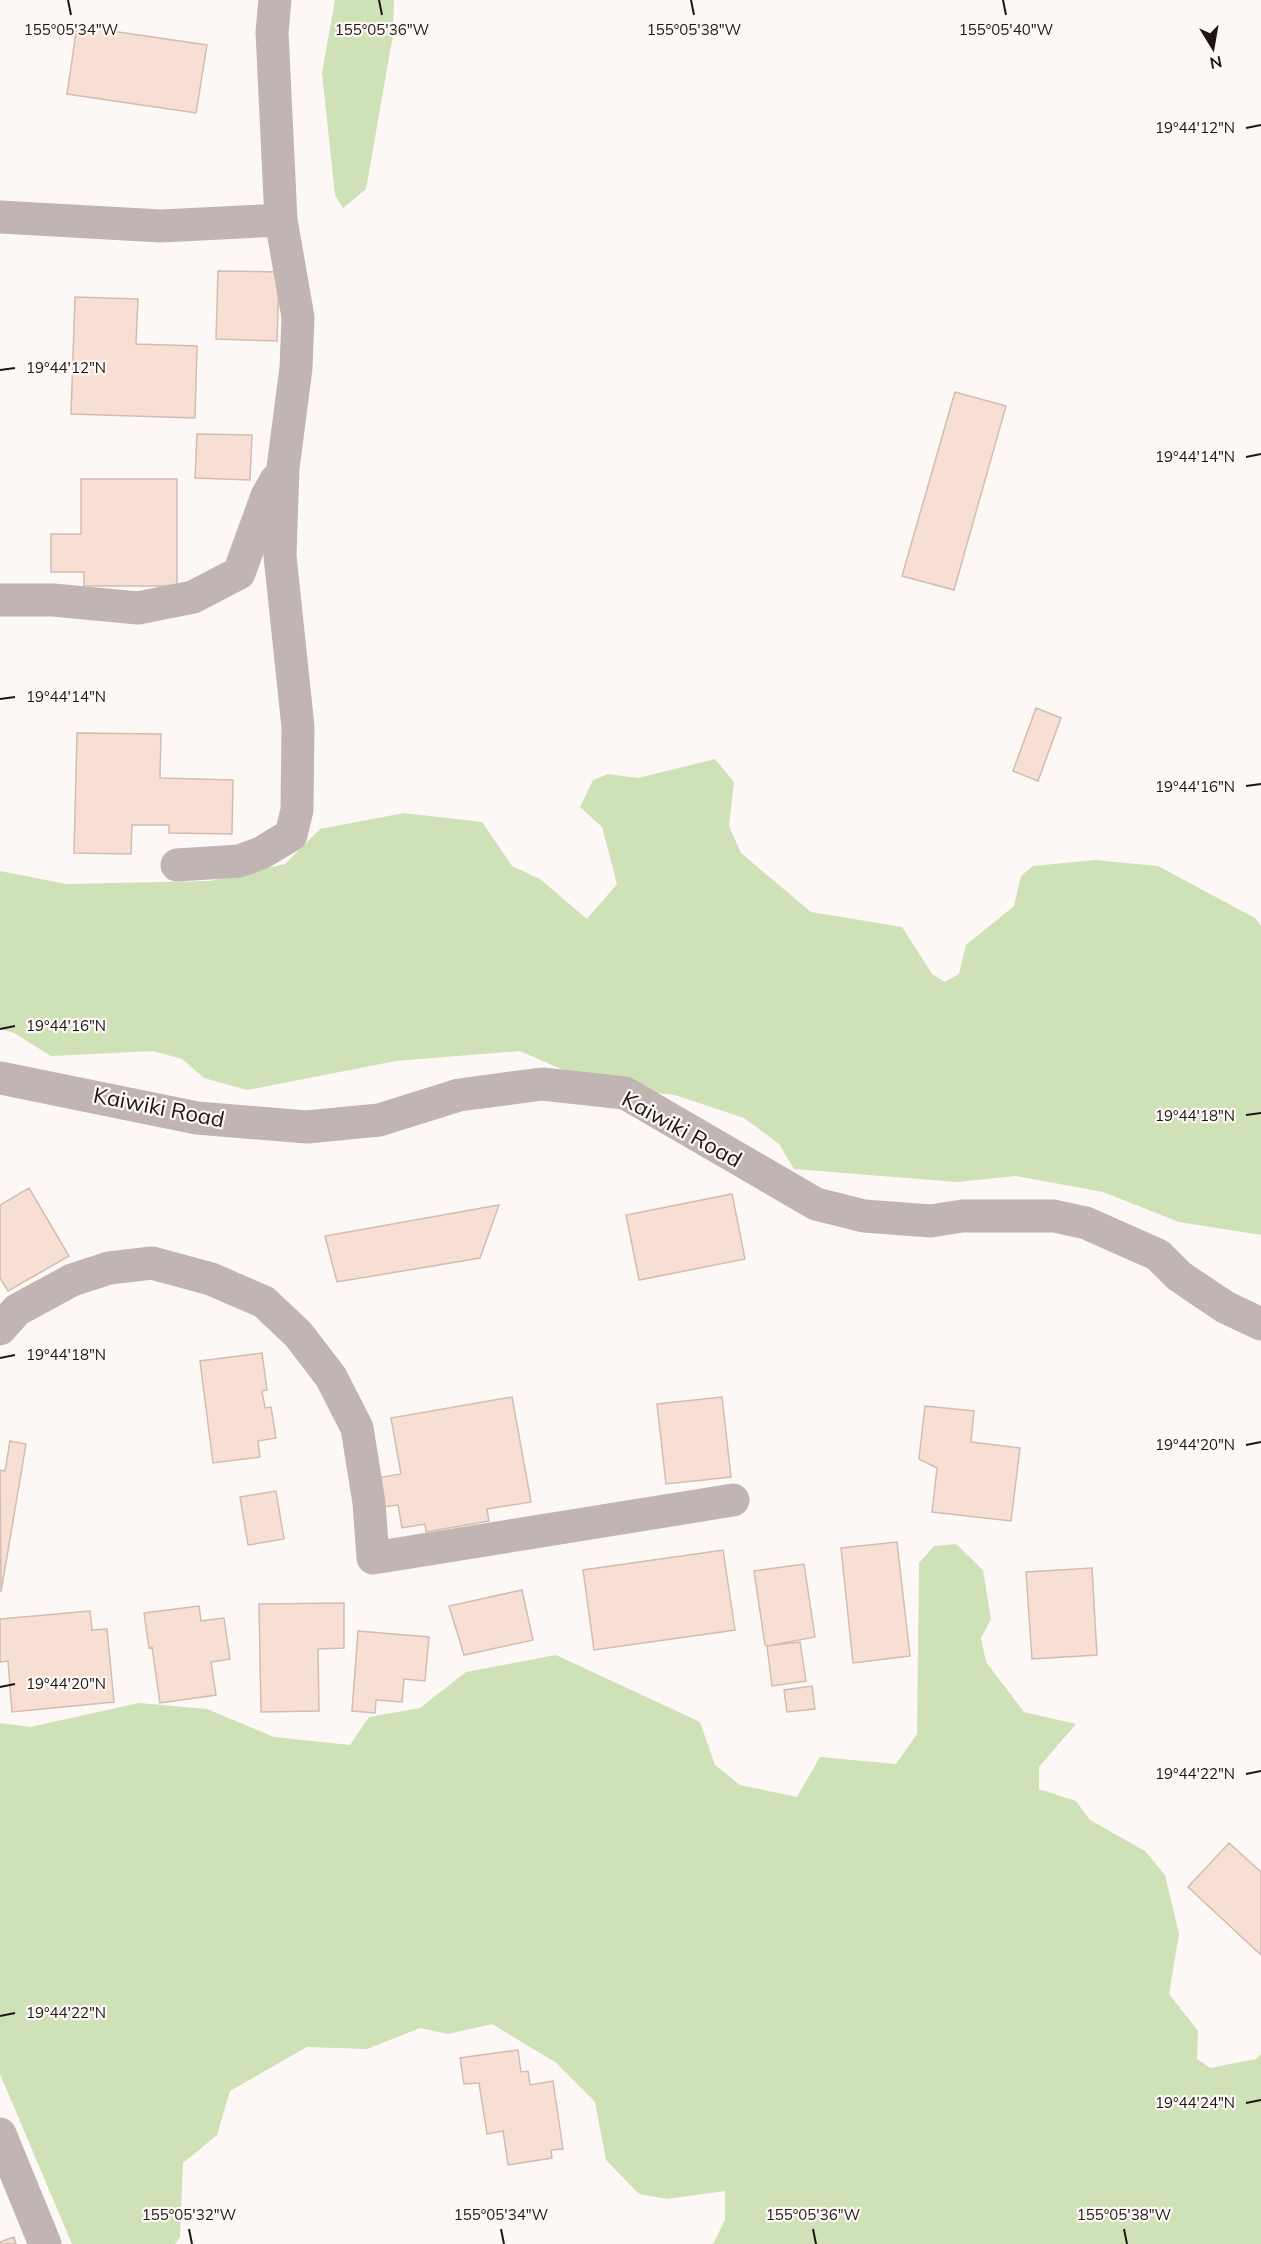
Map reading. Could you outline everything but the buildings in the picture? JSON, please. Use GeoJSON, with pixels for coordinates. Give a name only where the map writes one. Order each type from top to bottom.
{"type":"FeatureCollection","features":[{"type":"Feature","properties":{"kind":"street"},"geometry":{"type":"LineString","coordinates":[[177,865],[239,861],[261,853],[291,835],[297,810],[298,727],[280,556],[284,468],[296,368],[298,317],[281,220],[272,32],[275,0]]}},
{"type":"Feature","properties":{"kind":"street"},"geometry":{"type":"LineString","coordinates":[[0,217],[161,226],[281,220]]}},
{"type":"Feature","properties":{"kind":"street"},"geometry":{"type":"LineString","coordinates":[[0,600],[53,600],[138,608],[193,597],[239,573],[267,496],[284,468]]}},
{"type":"Feature","properties":{"kind":"street","name":"Kaiwiki Road"},"geometry":{"type":"LineString","coordinates":[[0,1077],[197,1118],[307,1127],[379,1120],[459,1095],[542,1084],[625,1093],[816,1204],[864,1216],[931,1221],[962,1216],[1054,1216],[1086,1223],[1158,1255],[1179,1276],[1225,1307],[1261,1324]]}},
{"type":"Feature","properties":{"kind":"street"},"geometry":{"type":"LineString","coordinates":[[0,1329],[17,1310],[72,1280],[109,1268],[152,1263],[211,1279],[264,1302],[298,1334],[331,1377],[357,1428],[369,1503],[373,1558],[732,1500]]}},
{"type":"Feature","properties":{"kind":"street"},"geometry":{"type":"LineString","coordinates":[[0,2134],[45,2244]]}},
{"type":"Feature","properties":{"kind":"green space"},"geometry":{"type":"Polygon","coordinates":[[[335,0],[394,0],[393,35],[366,189],[343,208],[335,195],[322,73],[335,0]]]}},
{"type":"Feature","properties":{"kind":"green space"},"geometry":{"type":"Polygon","coordinates":[[[715,759],[734,782],[729,826],[741,853],[811,912],[902,927],[932,974],[945,982],[959,974],[966,945],[1014,906],[1021,876],[1033,866],[1095,860],[1158,866],[1255,918],[1261,926],[1261,1235],[1179,1222],[1103,1192],[1016,1176],[957,1182],[794,1169],[779,1144],[744,1118],[675,1095],[600,1086],[520,1051],[396,1061],[247,1090],[204,1078],[182,1059],[153,1051],[51,1056],[14,1033],[0,1029],[0,871],[66,884],[210,881],[285,864],[320,829],[404,813],[482,822],[512,866],[540,879],[587,919],[617,884],[602,827],[580,807],[593,780],[608,774],[638,778],[715,759]]]}},
{"type":"Feature","properties":{"kind":"green space"},"geometry":{"type":"Polygon","coordinates":[[[956,1544],[983,1570],[991,1619],[981,1638],[986,1662],[1024,1712],[1076,1724],[1039,1767],[1039,1789],[1076,1801],[1090,1820],[1145,1851],[1165,1875],[1179,1934],[1169,1994],[1198,2031],[1197,2059],[1210,2068],[1256,2059],[1261,2054],[1261,2244],[713,2244],[725,2220],[725,2191],[667,2199],[639,2194],[606,2160],[595,2102],[555,2062],[492,2024],[448,2034],[420,2028],[367,2049],[307,2047],[230,2091],[217,2135],[183,2163],[180,2237],[175,2244],[72,2244],[0,2074],[0,1723],[30,1727],[139,1703],[207,1709],[274,1737],[350,1745],[369,1717],[420,1708],[466,1672],[556,1655],[700,1722],[715,1765],[740,1785],[797,1797],[820,1757],[896,1764],[917,1734],[919,1563],[934,1546],[956,1544]]]}}]}
